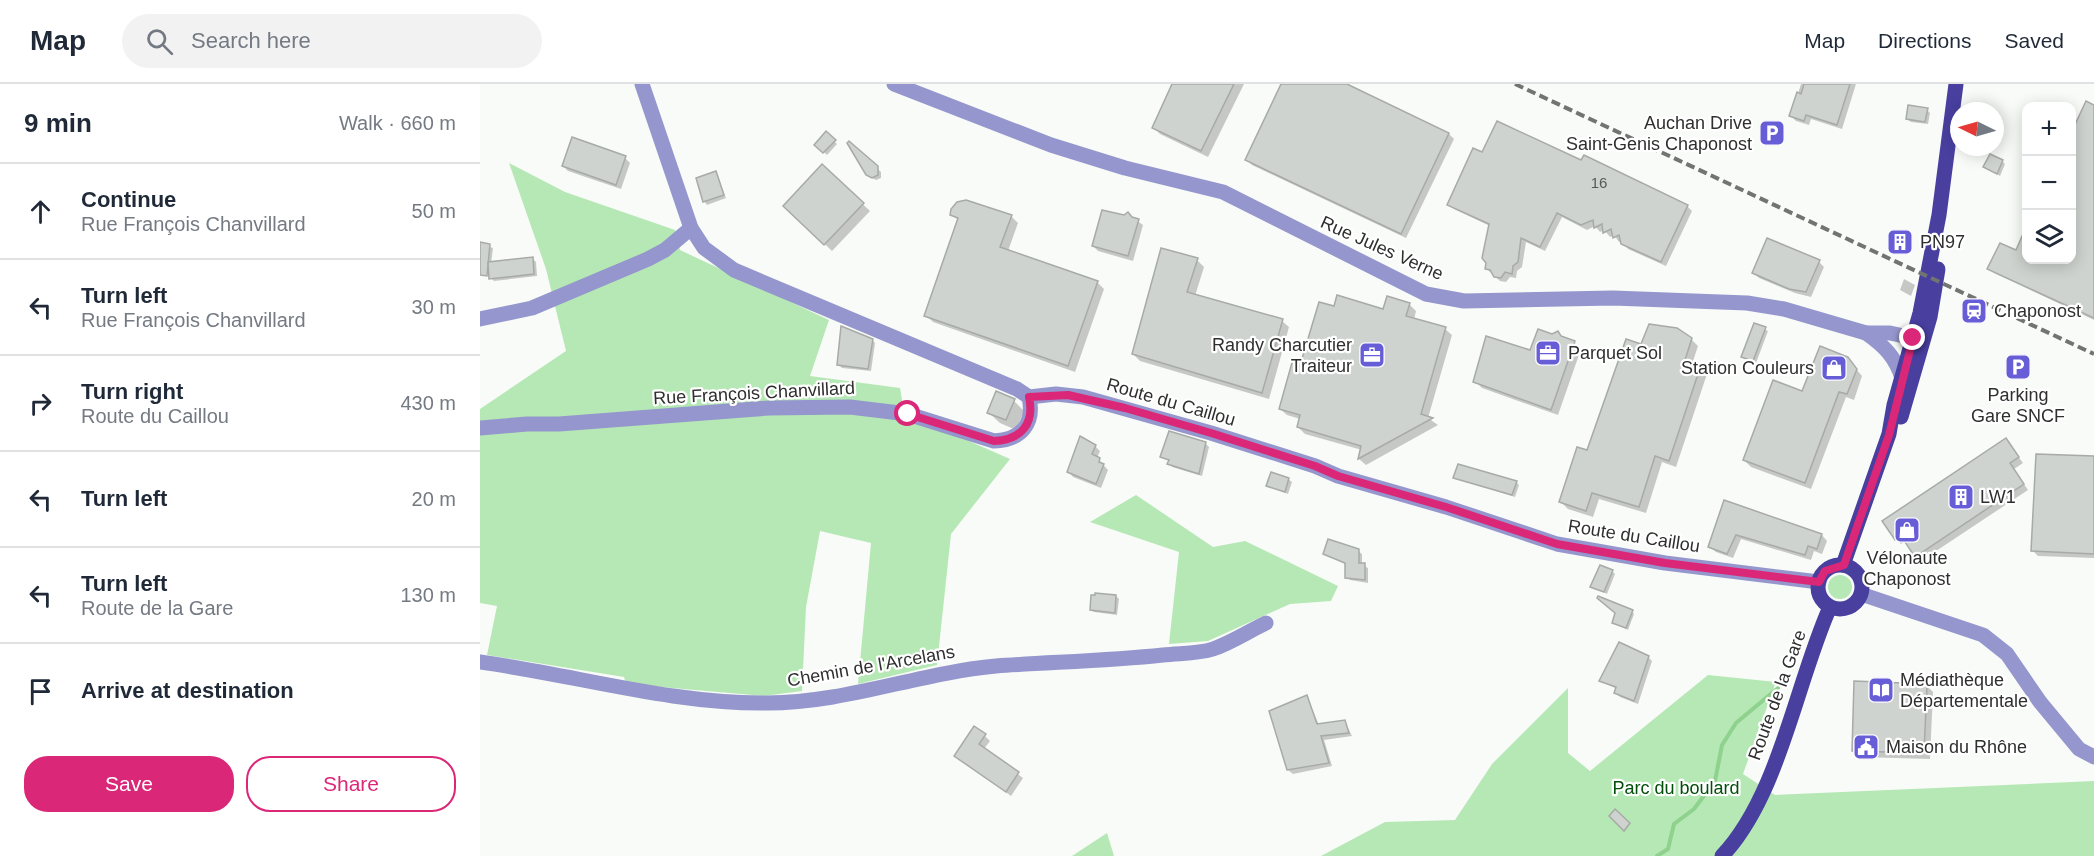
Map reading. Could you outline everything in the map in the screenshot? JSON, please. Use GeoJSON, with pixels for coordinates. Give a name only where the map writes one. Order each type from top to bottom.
{"type":"FeatureCollection","features":[{"type":"Feature","properties":{"kind":"main road"},"geometry":{"type":"LineString","coordinates":[[1844,565],[1889,435],[1913,338],[1938,215],[1956,84]]}},
{"type":"Feature","properties":{"kind":"main road"},"geometry":{"type":"LineString","coordinates":[[1889,435],[1901,416],[1930,317],[1939,264],[1938,215]]}},
{"type":"Feature","properties":{"kind":"main road"},"geometry":{"type":"LineString","coordinates":[[1844,565],[1859,575],[1862,594],[1852,606],[1838,609],[1830,607],[1820,597],[1819,582],[1825,571],[1844,565]]}},
{"type":"Feature","properties":{"kind":"main road","name":"Route de la Gare"},"geometry":{"type":"LineString","coordinates":[[1722,856],[1747,822],[1768,778],[1830,607]]}},
{"type":"Feature","properties":{"kind":"street"},"geometry":{"type":"LineString","coordinates":[[642,84],[691,228],[704,248],[734,270],[1017,389],[1029,397]]}},
{"type":"Feature","properties":{"kind":"street","name":"Rue Jules Verne"},"geometry":{"type":"LineString","coordinates":[[894,84],[1051,145],[1125,168],[1223,192],[1426,294],[1464,301],[1613,298],[1747,303],[1784,309],[1866,333],[1890,333],[1913,338]]}},
{"type":"Feature","properties":{"kind":"street"},"geometry":{"type":"LineString","coordinates":[[480,319],[532,308],[648,259],[665,250],[691,228]]}},
{"type":"Feature","properties":{"kind":"street"},"geometry":{"type":"LineString","coordinates":[[1866,333],[1886,348],[1895,361],[1902,378]]}},
{"type":"Feature","properties":{"kind":"street","name":"Route du Caillou"},"geometry":{"type":"LineString","coordinates":[[1029,397],[1068,395],[1125,408],[1211,433],[1315,466],[1338,476],[1446,507],[1557,544],[1629,557],[1819,582]]}},
{"type":"Feature","properties":{"kind":"street","name":"Rue François Chanvillard"},"geometry":{"type":"LineString","coordinates":[[480,428],[769,408],[850,406],[888,409],[994,441],[1008,440],[1020,434],[1028,425],[1032,409],[1029,397]]}},
{"type":"Feature","properties":{"kind":"street"},"geometry":{"type":"LineString","coordinates":[[1862,594],[1983,635],[2007,654],[2040,702],[2079,749],[2094,757]]}},
{"type":"Feature","properties":{"kind":"street","name":"Chemin de l'Arcelans"},"geometry":{"type":"LineString","coordinates":[[480,662],[540,670],[622,689],[697,700],[768,703],[820,699],[957,669],[1082,660],[1112,661],[1212,649],[1266,623]]}},
{"type":"Feature","properties":{"kind":"green space"},"geometry":{"type":"Polygon","coordinates":[[[509,163],[565,192],[675,230],[680,250],[829,320],[810,376],[900,388],[905,419],[937,427],[1010,459],[951,534],[937,665],[858,684],[871,543],[820,531],[806,607],[802,691],[764,696],[626,684],[624,677],[487,655],[497,606],[480,603],[480,409],[566,351],[546,269],[509,163]]]}},
{"type":"Feature","properties":{"kind":"green space"},"geometry":{"type":"Polygon","coordinates":[[[1136,495],[1213,547],[1245,541],[1338,586],[1331,601],[1290,604],[1208,641],[1169,644],[1179,552],[1090,522],[1136,495]]]}},
{"type":"Feature","properties":{"kind":"green space"},"geometry":{"type":"Polygon","coordinates":[[[1840,575],[1849,578],[1852,587],[1849,596],[1840,599],[1831,596],[1828,587],[1831,578],[1840,575]]]}},
{"type":"Feature","properties":{"kind":"green space","name":"Parc du boulard"},"geometry":{"type":"Polygon","coordinates":[[[1708,675],[1776,682],[1743,774],[1775,795],[2094,781],[2094,856],[1321,856],[1385,822],[1455,820],[1492,764],[1568,688],[1568,753],[1590,771],[1708,675]]]}},
{"type":"Feature","properties":{"kind":"green space"},"geometry":{"type":"Polygon","coordinates":[[[1107,833],[1114,856],[1072,856],[1107,833]]]}},
{"type":"Feature","properties":{"kind":"building"},"geometry":{"type":"Polygon","coordinates":[[[1172,84],[1234,84],[1201,151],[1152,128],[1172,84]]]}},
{"type":"Feature","properties":{"kind":"building"},"geometry":{"type":"Polygon","coordinates":[[[1281,84],[1347,84],[1449,133],[1401,234],[1245,160],[1281,84]]]}},
{"type":"Feature","properties":{"kind":"building"},"geometry":{"type":"Polygon","coordinates":[[[1804,84],[1850,84],[1837,125],[1806,115],[1804,121],[1789,116],[1797,92],[1801,94],[1804,84]]]}},
{"type":"Feature","properties":{"kind":"building"},"geometry":{"type":"Polygon","coordinates":[[[2086,101],[2094,105],[2094,318],[1987,269],[2000,243],[2016,250],[2022,236],[2022,264],[2076,264],[2076,122],[2086,101]]]}},
{"type":"Feature","properties":{"kind":"building"},"geometry":{"type":"Polygon","coordinates":[[[1908,105],[1928,108],[1925,122],[1906,119],[1908,105]]]}},
{"type":"Feature","properties":{"kind":"building"},"geometry":{"type":"Polygon","coordinates":[[[1497,121],[1581,160],[1584,155],[1688,205],[1661,262],[1621,244],[1619,235],[1613,238],[1611,229],[1603,233],[1602,224],[1594,228],[1593,220],[1581,225],[1557,213],[1540,247],[1521,238],[1518,262],[1513,266],[1512,274],[1505,272],[1501,278],[1494,277],[1490,270],[1485,269],[1486,263],[1482,258],[1489,224],[1447,205],[1473,148],[1482,152],[1497,121]]]}},
{"type":"Feature","properties":{"kind":"building"},"geometry":{"type":"Polygon","coordinates":[[[826,131],[836,140],[823,153],[814,145],[826,131]]]}},
{"type":"Feature","properties":{"kind":"building"},"geometry":{"type":"Polygon","coordinates":[[[572,137],[626,156],[616,185],[562,166],[572,137]]]}},
{"type":"Feature","properties":{"kind":"building"},"geometry":{"type":"Polygon","coordinates":[[[849,141],[878,166],[878,175],[872,178],[866,175],[847,143],[849,141]]]}},
{"type":"Feature","properties":{"kind":"building"},"geometry":{"type":"Polygon","coordinates":[[[1989,156],[2003,160],[1997,174],[1983,167],[1989,156]]]}},
{"type":"Feature","properties":{"kind":"building"},"geometry":{"type":"Polygon","coordinates":[[[822,164],[864,203],[824,245],[783,206],[822,164]]]}},
{"type":"Feature","properties":{"kind":"building"},"geometry":{"type":"Polygon","coordinates":[[[716,171],[724,195],[703,202],[696,178],[716,171]]]}},
{"type":"Feature","properties":{"kind":"building"},"geometry":{"type":"Polygon","coordinates":[[[966,200],[1012,215],[1000,247],[1098,281],[1068,366],[924,316],[958,218],[950,215],[951,209],[957,202],[966,200]]]}},
{"type":"Feature","properties":{"kind":"building"},"geometry":{"type":"Polygon","coordinates":[[[1102,210],[1124,215],[1128,212],[1132,217],[1139,219],[1128,256],[1092,246],[1102,210]]]}},
{"type":"Feature","properties":{"kind":"building"},"geometry":{"type":"Polygon","coordinates":[[[1767,238],[1820,260],[1806,292],[1789,289],[1752,273],[1767,238]]]}},
{"type":"Feature","properties":{"kind":"building"},"geometry":{"type":"Polygon","coordinates":[[[480,242],[490,244],[487,276],[480,275],[480,242]]]}},
{"type":"Feature","properties":{"kind":"building"},"geometry":{"type":"Polygon","coordinates":[[[1161,248],[1198,258],[1187,292],[1283,319],[1262,393],[1132,354],[1161,248]]]}},
{"type":"Feature","properties":{"kind":"building"},"geometry":{"type":"Polygon","coordinates":[[[533,257],[534,274],[489,279],[488,262],[533,257]]]}},
{"type":"Feature","properties":{"kind":"building"},"geometry":{"type":"Polygon","coordinates":[[[1337,295],[1383,309],[1387,296],[1410,303],[1406,316],[1446,327],[1421,414],[1433,418],[1358,459],[1361,446],[1297,427],[1300,415],[1279,409],[1293,359],[1301,362],[1319,302],[1334,306],[1337,295]]]}},
{"type":"Feature","properties":{"kind":"building"},"geometry":{"type":"Polygon","coordinates":[[[1754,323],[1766,327],[1753,361],[1741,357],[1754,323]]]}},
{"type":"Feature","properties":{"kind":"building"},"geometry":{"type":"Polygon","coordinates":[[[1649,324],[1677,328],[1692,338],[1685,360],[1701,365],[1669,461],[1655,456],[1639,507],[1592,493],[1586,511],[1559,502],[1577,447],[1587,450],[1626,339],[1641,344],[1649,324]]]}},
{"type":"Feature","properties":{"kind":"building"},"geometry":{"type":"Polygon","coordinates":[[[841,326],[873,339],[868,369],[837,365],[841,326]]]}},
{"type":"Feature","properties":{"kind":"building"},"geometry":{"type":"Polygon","coordinates":[[[1538,329],[1552,334],[1558,331],[1561,336],[1575,341],[1551,410],[1473,382],[1486,336],[1530,350],[1538,329]]]}},
{"type":"Feature","properties":{"kind":"building"},"geometry":{"type":"Polygon","coordinates":[[[1820,346],[1848,357],[1857,369],[1847,394],[1839,392],[1805,483],[1743,460],[1773,380],[1802,391],[1820,346]]]}},
{"type":"Feature","properties":{"kind":"building"},"geometry":{"type":"Polygon","coordinates":[[[996,391],[1015,399],[1006,420],[987,413],[996,391]]]}},
{"type":"Feature","properties":{"kind":"building"},"geometry":{"type":"Polygon","coordinates":[[[1169,431],[1206,442],[1199,474],[1167,464],[1169,460],[1160,457],[1169,431]]]}},
{"type":"Feature","properties":{"kind":"building"},"geometry":{"type":"Polygon","coordinates":[[[1080,436],[1096,445],[1092,454],[1100,458],[1099,462],[1104,464],[1096,484],[1067,472],[1080,436]]]}},
{"type":"Feature","properties":{"kind":"building","name":"LW1"},"geometry":{"type":"Polygon","coordinates":[[[2006,438],[2019,457],[2010,463],[2024,484],[1915,557],[1901,536],[1895,540],[1882,521],[2006,438]]]}},
{"type":"Feature","properties":{"kind":"building"},"geometry":{"type":"Polygon","coordinates":[[[2036,454],[2094,456],[2094,554],[2031,551],[2036,454]]]}},
{"type":"Feature","properties":{"kind":"building"},"geometry":{"type":"Polygon","coordinates":[[[1458,464],[1517,481],[1512,495],[1453,478],[1458,464]]]}},
{"type":"Feature","properties":{"kind":"building"},"geometry":{"type":"Polygon","coordinates":[[[1271,472],[1289,478],[1285,492],[1266,486],[1271,472]]]}},
{"type":"Feature","properties":{"kind":"building"},"geometry":{"type":"Polygon","coordinates":[[[1724,500],[1822,534],[1817,549],[1808,546],[1805,555],[1736,535],[1727,554],[1708,547],[1724,500]]]}},
{"type":"Feature","properties":{"kind":"building"},"geometry":{"type":"Polygon","coordinates":[[[1328,539],[1359,549],[1359,563],[1365,563],[1365,580],[1345,578],[1345,563],[1323,554],[1328,539]]]}},
{"type":"Feature","properties":{"kind":"building"},"geometry":{"type":"Polygon","coordinates":[[[1600,565],[1613,570],[1604,592],[1590,587],[1600,565]]]}},
{"type":"Feature","properties":{"kind":"building"},"geometry":{"type":"Polygon","coordinates":[[[1095,593],[1116,595],[1115,613],[1090,610],[1091,595],[1095,593]]]}},
{"type":"Feature","properties":{"kind":"building"},"geometry":{"type":"Polygon","coordinates":[[[1598,596],[1633,610],[1626,628],[1612,623],[1615,613],[1597,598],[1598,596]]]}},
{"type":"Feature","properties":{"kind":"building"},"geometry":{"type":"Polygon","coordinates":[[[1619,642],[1649,656],[1634,701],[1614,693],[1616,687],[1599,681],[1619,642]]]}},
{"type":"Feature","properties":{"kind":"building"},"geometry":{"type":"Polygon","coordinates":[[[1854,681],[1927,684],[1924,753],[1852,751],[1854,681]]]}},
{"type":"Feature","properties":{"kind":"building"},"geometry":{"type":"Polygon","coordinates":[[[1307,695],[1317,724],[1345,720],[1349,733],[1321,736],[1329,763],[1287,770],[1269,711],[1307,695]]]}},
{"type":"Feature","properties":{"kind":"building"},"geometry":{"type":"Polygon","coordinates":[[[974,726],[986,734],[979,744],[1019,772],[1006,792],[954,756],[974,726]]]}},
{"type":"Feature","properties":{"kind":"building"},"geometry":{"type":"Polygon","coordinates":[[[1615,809],[1630,823],[1624,831],[1609,816],[1615,809]]]}},
{"type":"Feature","properties":{"kind":"waterway"},"geometry":{"type":"LineString","coordinates":[[1657,856],[1668,849],[1674,824],[1694,809],[1715,781],[1722,745],[1736,723],[1778,688]]}},
{"type":"Feature","properties":{"kind":"railway"},"geometry":{"type":"LineString","coordinates":[[1515,84],[2094,354]]}},
{"type":"Feature","properties":{"kind":"place","name":"Auchan Drive Saint-Genis Chaponost"},"geometry":{"type":"Point","coordinates":[1772,133]}},
{"type":"Feature","properties":{"kind":"place","name":"PN97"},"geometry":{"type":"Point","coordinates":[1900,242]}},
{"type":"Feature","properties":{"kind":"place","name":"Chaponost"},"geometry":{"type":"Point","coordinates":[1974,311]}},
{"type":"Feature","properties":{"kind":"place","name":"Parquet Sol"},"geometry":{"type":"Point","coordinates":[1548,353]}},
{"type":"Feature","properties":{"kind":"place","name":"Randy Charcutier Traiteur"},"geometry":{"type":"Point","coordinates":[1372,355]}},
{"type":"Feature","properties":{"kind":"place","name":"Parking Gare SNCF"},"geometry":{"type":"Point","coordinates":[2018,367]}},
{"type":"Feature","properties":{"kind":"place","name":"Station Couleurs"},"geometry":{"type":"Point","coordinates":[1834,368]}},
{"type":"Feature","properties":{"kind":"place","name":"LW1"},"geometry":{"type":"Point","coordinates":[1961,497]}},
{"type":"Feature","properties":{"kind":"place","name":"Vélonaute Chaponost"},"geometry":{"type":"Point","coordinates":[1907,530]}},
{"type":"Feature","properties":{"kind":"place","name":"Médiathèque Départementale"},"geometry":{"type":"Point","coordinates":[1881,690]}},
{"type":"Feature","properties":{"kind":"place","name":"Maison du Rhône"},"geometry":{"type":"Point","coordinates":[1866,747]}},
{"type":"Feature","properties":{"kind":"route"},"geometry":{"type":"LineString","coordinates":[[908,414],[994,441],[1008,440],[1020,434],[1028,425],[1032,409],[1029,397],[1056,394],[1083,397],[1211,433],[1315,466],[1338,476],[1446,507],[1557,544],[1665,563],[1819,582],[1825,571],[1837,565],[1844,565],[1889,435],[1894,405],[1913,338]]}}]}
